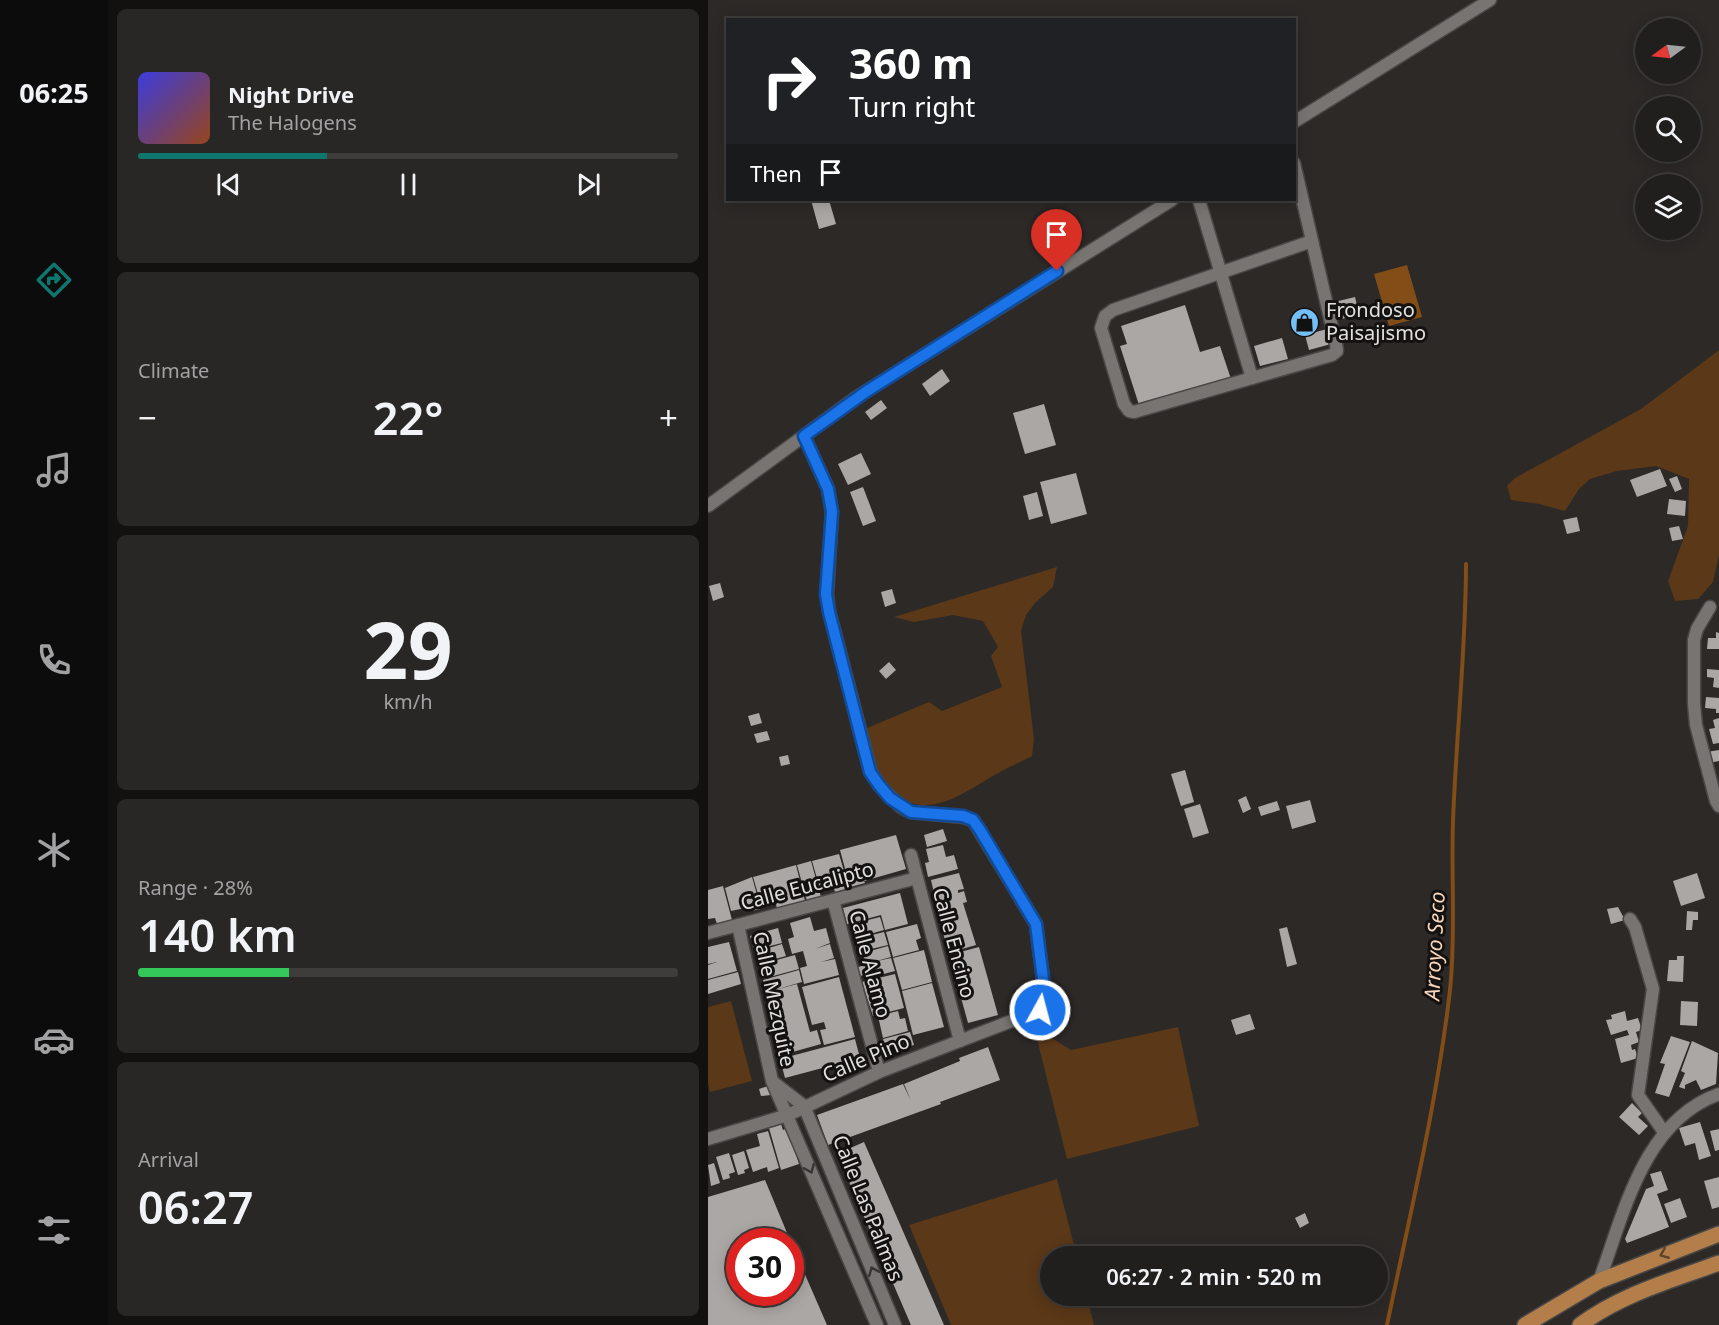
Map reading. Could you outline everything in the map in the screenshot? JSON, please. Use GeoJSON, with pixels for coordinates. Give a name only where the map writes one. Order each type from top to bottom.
{"type":"FeatureCollection","features":[{"type":"Feature","properties":{"kind":"main road"},"geometry":{"type":"LineString","coordinates":[[1525,1325],[1599,1281],[1719,1233]]}},
{"type":"Feature","properties":{"kind":"main road"},"geometry":{"type":"LineString","coordinates":[[1580,1325],[1604,1307],[1626,1297],[1719,1263]]}},
{"type":"Feature","properties":{"kind":"street"},"geometry":{"type":"LineString","coordinates":[[1296,121],[1490,0]]}},
{"type":"Feature","properties":{"kind":"street"},"geometry":{"type":"LineString","coordinates":[[1296,172],[1312,241],[1337,351],[1332,355],[1134,412],[1128,411],[1101,328],[1105,316],[1113,310],[1312,241]]}},
{"type":"Feature","properties":{"kind":"street"},"geometry":{"type":"LineString","coordinates":[[708,506],[867,391],[1170,201]]}},
{"type":"Feature","properties":{"kind":"street"},"geometry":{"type":"LineString","coordinates":[[1199,201],[1252,378]]}},
{"type":"Feature","properties":{"kind":"street","name":"Calle Pino"},"geometry":{"type":"LineString","coordinates":[[708,1139],[788,1115],[879,1072],[1040,1010],[1044,987],[1036,924],[973,820],[963,816],[911,812],[890,798],[870,772],[826,594],[831,500],[804,436]]}},
{"type":"Feature","properties":{"kind":"street"},"geometry":{"type":"LineString","coordinates":[[1710,607],[1697,629],[1694,640],[1694,704],[1696,725],[1719,806]]}},
{"type":"Feature","properties":{"kind":"street","name":"Calle Encino"},"geometry":{"type":"LineString","coordinates":[[911,855],[960,1041]]}},
{"type":"Feature","properties":{"kind":"street","name":"Calle Eucalipto"},"geometry":{"type":"LineString","coordinates":[[708,933],[917,878]]}},
{"type":"Feature","properties":{"kind":"street","name":"Calle Alamo"},"geometry":{"type":"LineString","coordinates":[[834,900],[879,1072]]}},
{"type":"Feature","properties":{"kind":"street"},"geometry":{"type":"LineString","coordinates":[[1630,919],[1635,927],[1653,989],[1638,1095],[1639,1100],[1664,1132]]}},
{"type":"Feature","properties":{"kind":"street","name":"Calle Mezquite"},"geometry":{"type":"LineString","coordinates":[[738,925],[772,1081],[788,1115]]}},
{"type":"Feature","properties":{"kind":"street","name":"Calle Mezquite"},"geometry":{"type":"LineString","coordinates":[[772,1081],[804,1106]]}},
{"type":"Feature","properties":{"kind":"street"},"geometry":{"type":"LineString","coordinates":[[1599,1281],[1649,1154],[1664,1132],[1702,1101],[1719,1094]]}},
{"type":"Feature","properties":{"kind":"street","name":"Calle Las Palmas"},"geometry":{"type":"LineString","coordinates":[[804,1106],[895,1325]]}},
{"type":"Feature","properties":{"kind":"street","name":"Calle Las Palmas"},"geometry":{"type":"LineString","coordinates":[[788,1115],[877,1325]]}},
{"type":"Feature","properties":{"kind":"shaded area"},"geometry":{"type":"Polygon","coordinates":[[[1407,265],[1422,317],[1389,326],[1374,274],[1407,265]]]}},
{"type":"Feature","properties":{"kind":"shaded area"},"geometry":{"type":"Polygon","coordinates":[[[1719,350],[1719,555],[1713,582],[1698,599],[1675,601],[1668,581],[1688,526],[1689,479],[1656,466],[1617,471],[1590,479],[1579,489],[1565,511],[1511,500],[1507,486],[1515,478],[1641,409],[1719,350]]]}},
{"type":"Feature","properties":{"kind":"shaded area"},"geometry":{"type":"Polygon","coordinates":[[[1057,567],[1053,587],[1035,603],[1026,615],[1021,631],[1034,739],[1032,756],[966,792],[940,803],[914,804],[901,798],[880,774],[867,728],[929,702],[942,711],[1002,687],[991,656],[998,647],[983,621],[953,615],[914,622],[894,617],[1057,567]]]}},
{"type":"Feature","properties":{"kind":"shaded area"},"geometry":{"type":"Polygon","coordinates":[[[731,1001],[752,1081],[710,1092],[708,1007],[731,1001]]]}},
{"type":"Feature","properties":{"kind":"shaded area"},"geometry":{"type":"Polygon","coordinates":[[[1034,1027],[1071,1050],[1178,1027],[1199,1126],[1067,1159],[1034,1027]]]}},
{"type":"Feature","properties":{"kind":"shaded area"},"geometry":{"type":"Polygon","coordinates":[[[1057,1179],[1074,1246],[1040,1246],[1040,1306],[1089,1306],[1094,1325],[951,1325],[909,1225],[1057,1179]]]}},
{"type":"Feature","properties":{"kind":"building"},"geometry":{"type":"Polygon","coordinates":[[[811,201],[829,201],[836,224],[819,229],[811,201]]]}},
{"type":"Feature","properties":{"kind":"building"},"geometry":{"type":"Polygon","coordinates":[[[1355,297],[1359,314],[1335,321],[1330,303],[1355,297]]]}},
{"type":"Feature","properties":{"kind":"building"},"geometry":{"type":"Polygon","coordinates":[[[1185,305],[1200,352],[1220,346],[1231,379],[1140,408],[1120,346],[1127,344],[1121,326],[1185,305]]]}},
{"type":"Feature","properties":{"kind":"building"},"geometry":{"type":"Polygon","coordinates":[[[1327,329],[1331,344],[1309,350],[1305,335],[1327,329]]]}},
{"type":"Feature","properties":{"kind":"building"},"geometry":{"type":"Polygon","coordinates":[[[1282,338],[1288,359],[1260,366],[1254,346],[1282,338]]]}},
{"type":"Feature","properties":{"kind":"building"},"geometry":{"type":"Polygon","coordinates":[[[942,369],[950,381],[930,396],[922,384],[942,369]]]}},
{"type":"Feature","properties":{"kind":"building"},"geometry":{"type":"Polygon","coordinates":[[[881,400],[887,408],[871,420],[865,412],[881,400]]]}},
{"type":"Feature","properties":{"kind":"building"},"geometry":{"type":"Polygon","coordinates":[[[1044,404],[1056,445],[1025,454],[1013,413],[1044,404]]]}},
{"type":"Feature","properties":{"kind":"building"},"geometry":{"type":"Polygon","coordinates":[[[861,453],[871,474],[848,485],[838,464],[861,453]]]}},
{"type":"Feature","properties":{"kind":"building"},"geometry":{"type":"Polygon","coordinates":[[[1660,469],[1667,486],[1637,497],[1630,480],[1660,469]]]}},
{"type":"Feature","properties":{"kind":"building"},"geometry":{"type":"Polygon","coordinates":[[[1076,473],[1087,514],[1051,524],[1040,482],[1076,473]]]}},
{"type":"Feature","properties":{"kind":"building"},"geometry":{"type":"Polygon","coordinates":[[[1677,476],[1682,489],[1675,492],[1669,479],[1677,476]]]}},
{"type":"Feature","properties":{"kind":"building"},"geometry":{"type":"Polygon","coordinates":[[[863,487],[876,521],[863,526],[850,492],[863,487]]]}},
{"type":"Feature","properties":{"kind":"building"},"geometry":{"type":"Polygon","coordinates":[[[1037,492],[1043,516],[1029,520],[1023,496],[1037,492]]]}},
{"type":"Feature","properties":{"kind":"building"},"geometry":{"type":"Polygon","coordinates":[[[1669,499],[1686,501],[1685,516],[1667,514],[1669,499]]]}},
{"type":"Feature","properties":{"kind":"building"},"geometry":{"type":"Polygon","coordinates":[[[1577,517],[1580,531],[1567,534],[1563,520],[1577,517]]]}},
{"type":"Feature","properties":{"kind":"building"},"geometry":{"type":"Polygon","coordinates":[[[1679,526],[1683,539],[1672,541],[1669,528],[1679,526]]]}},
{"type":"Feature","properties":{"kind":"building"},"geometry":{"type":"Polygon","coordinates":[[[720,583],[724,597],[713,601],[709,586],[720,583]]]}},
{"type":"Feature","properties":{"kind":"building"},"geometry":{"type":"Polygon","coordinates":[[[892,589],[896,603],[885,607],[881,592],[892,589]]]}},
{"type":"Feature","properties":{"kind":"building"},"geometry":{"type":"Polygon","coordinates":[[[1716,632],[1719,633],[1719,649],[1707,649],[1708,638],[1716,638],[1716,632]]]}},
{"type":"Feature","properties":{"kind":"building"},"geometry":{"type":"Polygon","coordinates":[[[889,662],[896,670],[886,679],[879,671],[889,662]]]}},
{"type":"Feature","properties":{"kind":"building"},"geometry":{"type":"Polygon","coordinates":[[[1707,669],[1719,670],[1719,688],[1713,687],[1714,678],[1707,677],[1707,669]]]}},
{"type":"Feature","properties":{"kind":"building"},"geometry":{"type":"Polygon","coordinates":[[[1706,697],[1719,698],[1719,713],[1716,713],[1716,709],[1705,708],[1706,697]]]}},
{"type":"Feature","properties":{"kind":"building"},"geometry":{"type":"Polygon","coordinates":[[[759,713],[762,723],[751,726],[748,716],[759,713]]]}},
{"type":"Feature","properties":{"kind":"building"},"geometry":{"type":"Polygon","coordinates":[[[1719,718],[1719,743],[1713,744],[1709,729],[1715,728],[1713,720],[1719,718]]]}},
{"type":"Feature","properties":{"kind":"building"},"geometry":{"type":"Polygon","coordinates":[[[767,731],[770,740],[757,743],[754,734],[767,731]]]}},
{"type":"Feature","properties":{"kind":"building"},"geometry":{"type":"Polygon","coordinates":[[[1719,750],[1719,761],[1709,763],[1707,752],[1719,750]]]}},
{"type":"Feature","properties":{"kind":"building"},"geometry":{"type":"Polygon","coordinates":[[[788,755],[790,764],[781,766],[779,757],[788,755]]]}},
{"type":"Feature","properties":{"kind":"building"},"geometry":{"type":"Polygon","coordinates":[[[1185,770],[1194,802],[1181,806],[1171,774],[1185,770]]]}},
{"type":"Feature","properties":{"kind":"building"},"geometry":{"type":"Polygon","coordinates":[[[1246,796],[1251,809],[1243,813],[1238,800],[1246,796]]]}},
{"type":"Feature","properties":{"kind":"building"},"geometry":{"type":"Polygon","coordinates":[[[1310,800],[1316,822],[1292,829],[1286,806],[1310,800]]]}},
{"type":"Feature","properties":{"kind":"building"},"geometry":{"type":"Polygon","coordinates":[[[1277,801],[1280,810],[1261,816],[1258,807],[1277,801]]]}},
{"type":"Feature","properties":{"kind":"building"},"geometry":{"type":"Polygon","coordinates":[[[1200,804],[1209,833],[1193,838],[1184,809],[1200,804]]]}},
{"type":"Feature","properties":{"kind":"building"},"geometry":{"type":"Polygon","coordinates":[[[943,829],[947,841],[927,847],[924,835],[943,829]]]}},
{"type":"Feature","properties":{"kind":"building"},"geometry":{"type":"Polygon","coordinates":[[[896,835],[906,869],[850,887],[840,850],[896,835]]]}},
{"type":"Feature","properties":{"kind":"building"},"geometry":{"type":"Polygon","coordinates":[[[943,845],[946,857],[954,855],[958,869],[928,877],[925,863],[929,862],[926,849],[943,845]]]}},
{"type":"Feature","properties":{"kind":"building"},"geometry":{"type":"Polygon","coordinates":[[[839,854],[849,888],[835,892],[833,885],[820,889],[812,861],[839,854]]]}},
{"type":"Feature","properties":{"kind":"building"},"geometry":{"type":"Polygon","coordinates":[[[811,861],[821,897],[807,901],[797,865],[811,861]]]}},
{"type":"Feature","properties":{"kind":"building"},"geometry":{"type":"Polygon","coordinates":[[[796,865],[805,901],[777,909],[776,904],[762,908],[753,877],[796,865]]]}},
{"type":"Feature","properties":{"kind":"building"},"geometry":{"type":"Polygon","coordinates":[[[959,873],[964,889],[958,890],[958,893],[964,891],[967,902],[963,903],[976,945],[948,953],[942,928],[954,924],[953,920],[941,923],[931,880],[959,873]]]}},
{"type":"Feature","properties":{"kind":"building"},"geometry":{"type":"Polygon","coordinates":[[[1697,873],[1705,898],[1681,906],[1673,881],[1697,873]]]}},
{"type":"Feature","properties":{"kind":"building"},"geometry":{"type":"Polygon","coordinates":[[[752,877],[761,909],[746,912],[745,908],[731,911],[725,888],[752,877]]]}},
{"type":"Feature","properties":{"kind":"building"},"geometry":{"type":"Polygon","coordinates":[[[723,886],[732,920],[717,924],[715,918],[708,919],[708,890],[723,886]]]}},
{"type":"Feature","properties":{"kind":"building"},"geometry":{"type":"Polygon","coordinates":[[[900,893],[908,924],[885,930],[881,915],[847,924],[843,908],[900,893]]]}},
{"type":"Feature","properties":{"kind":"building"},"geometry":{"type":"Polygon","coordinates":[[[1618,907],[1625,920],[1611,924],[1607,909],[1618,907]]]}},
{"type":"Feature","properties":{"kind":"building"},"geometry":{"type":"Polygon","coordinates":[[[1687,911],[1698,912],[1698,920],[1693,920],[1692,930],[1686,930],[1687,911]]]}},
{"type":"Feature","properties":{"kind":"building"},"geometry":{"type":"Polygon","coordinates":[[[810,917],[814,931],[826,928],[830,943],[815,949],[830,944],[834,958],[821,962],[835,959],[839,975],[804,984],[800,968],[807,966],[803,951],[792,954],[788,939],[794,937],[790,923],[810,917]]]}},
{"type":"Feature","properties":{"kind":"building"},"geometry":{"type":"Polygon","coordinates":[[[880,917],[884,930],[859,937],[856,923],[880,917]]]}},
{"type":"Feature","properties":{"kind":"building"},"geometry":{"type":"Polygon","coordinates":[[[917,924],[921,938],[916,940],[919,950],[893,957],[886,932],[917,924]]]}},
{"type":"Feature","properties":{"kind":"building"},"geometry":{"type":"Polygon","coordinates":[[[1287,927],[1297,964],[1287,967],[1279,929],[1287,927]]]}},
{"type":"Feature","properties":{"kind":"building"},"geometry":{"type":"Polygon","coordinates":[[[778,928],[782,943],[754,950],[750,936],[778,928]]]}},
{"type":"Feature","properties":{"kind":"building"},"geometry":{"type":"Polygon","coordinates":[[[884,932],[888,945],[863,951],[860,938],[884,932]]]}},
{"type":"Feature","properties":{"kind":"building"},"geometry":{"type":"Polygon","coordinates":[[[729,942],[737,971],[708,979],[708,965],[717,962],[708,964],[708,947],[729,942]]]}},
{"type":"Feature","properties":{"kind":"building"},"geometry":{"type":"Polygon","coordinates":[[[782,944],[786,956],[758,964],[755,952],[782,944]]]}},
{"type":"Feature","properties":{"kind":"building"},"geometry":{"type":"Polygon","coordinates":[[[888,946],[891,957],[873,962],[891,958],[895,971],[872,977],[871,973],[860,976],[858,967],[866,965],[863,953],[888,946]]]}},
{"type":"Feature","properties":{"kind":"building"},"geometry":{"type":"Polygon","coordinates":[[[979,947],[998,1015],[968,1023],[957,983],[973,978],[957,982],[949,955],[979,947]]]}},
{"type":"Feature","properties":{"kind":"building"},"geometry":{"type":"Polygon","coordinates":[[[924,950],[932,982],[902,990],[893,958],[924,950]]]}},
{"type":"Feature","properties":{"kind":"building"},"geometry":{"type":"Polygon","coordinates":[[[795,955],[799,969],[762,979],[758,965],[795,955]]]}},
{"type":"Feature","properties":{"kind":"building"},"geometry":{"type":"Polygon","coordinates":[[[1677,956],[1684,956],[1683,982],[1667,981],[1669,960],[1677,960],[1677,956]]]}},
{"type":"Feature","properties":{"kind":"building"},"geometry":{"type":"Polygon","coordinates":[[[799,970],[802,982],[771,991],[797,984],[810,1032],[817,1030],[821,1044],[782,1055],[763,980],[799,970]]]}},
{"type":"Feature","properties":{"kind":"building"},"geometry":{"type":"Polygon","coordinates":[[[738,972],[741,984],[708,994],[708,980],[738,972]]]}},
{"type":"Feature","properties":{"kind":"building"},"geometry":{"type":"Polygon","coordinates":[[[895,974],[904,1008],[873,1016],[862,982],[895,974]]]}},
{"type":"Feature","properties":{"kind":"building"},"geometry":{"type":"Polygon","coordinates":[[[839,977],[855,1037],[824,1045],[820,1030],[826,1029],[824,1022],[812,1025],[802,987],[839,977]]]}},
{"type":"Feature","properties":{"kind":"building"},"geometry":{"type":"Polygon","coordinates":[[[932,983],[944,1027],[913,1035],[902,991],[932,983]]]}},
{"type":"Feature","properties":{"kind":"building"},"geometry":{"type":"Polygon","coordinates":[[[1681,1001],[1698,1002],[1697,1026],[1680,1025],[1681,1001]]]}},
{"type":"Feature","properties":{"kind":"building"},"geometry":{"type":"Polygon","coordinates":[[[898,1011],[900,1019],[905,1018],[908,1031],[883,1038],[878,1016],[898,1011]]]}},
{"type":"Feature","properties":{"kind":"building"},"geometry":{"type":"Polygon","coordinates":[[[1625,1011],[1627,1021],[1638,1018],[1642,1030],[1636,1032],[1639,1042],[1631,1045],[1638,1058],[1621,1063],[1615,1039],[1629,1035],[1627,1030],[1611,1035],[1606,1020],[1612,1019],[1611,1015],[1625,1011]]]}},
{"type":"Feature","properties":{"kind":"building"},"geometry":{"type":"Polygon","coordinates":[[[1250,1014],[1255,1029],[1236,1035],[1231,1020],[1250,1014]]]}},
{"type":"Feature","properties":{"kind":"building"},"geometry":{"type":"Polygon","coordinates":[[[910,1032],[914,1045],[887,1052],[883,1039],[910,1032]]]}},
{"type":"Feature","properties":{"kind":"building"},"geometry":{"type":"Polygon","coordinates":[[[1671,1036],[1690,1042],[1669,1097],[1655,1093],[1665,1064],[1660,1063],[1671,1036]]]}},
{"type":"Feature","properties":{"kind":"building"},"geometry":{"type":"Polygon","coordinates":[[[855,1039],[860,1058],[785,1078],[780,1059],[855,1039]]]}},
{"type":"Feature","properties":{"kind":"building"},"geometry":{"type":"Polygon","coordinates":[[[1692,1041],[1718,1053],[1716,1084],[1701,1090],[1696,1080],[1685,1085],[1685,1089],[1679,1087],[1685,1073],[1681,1071],[1692,1041]]]}},
{"type":"Feature","properties":{"kind":"building"},"geometry":{"type":"Polygon","coordinates":[[[988,1047],[1000,1080],[828,1145],[817,1115],[903,1084],[911,1101],[904,1084],[988,1047]]]}},
{"type":"Feature","properties":{"kind":"building"},"geometry":{"type":"Polygon","coordinates":[[[768,1086],[771,1095],[761,1096],[759,1089],[768,1086]]]}},
{"type":"Feature","properties":{"kind":"building"},"geometry":{"type":"Polygon","coordinates":[[[1632,1103],[1642,1113],[1638,1117],[1648,1126],[1639,1135],[1619,1117],[1632,1103]]]}},
{"type":"Feature","properties":{"kind":"building"},"geometry":{"type":"Polygon","coordinates":[[[1700,1122],[1711,1156],[1699,1160],[1695,1143],[1685,1146],[1679,1128],[1700,1122]]]}},
{"type":"Feature","properties":{"kind":"building"},"geometry":{"type":"Polygon","coordinates":[[[781,1124],[783,1130],[788,1128],[799,1164],[781,1170],[769,1128],[781,1124]]]}},
{"type":"Feature","properties":{"kind":"building"},"geometry":{"type":"Polygon","coordinates":[[[1719,1129],[1719,1150],[1715,1151],[1710,1131],[1719,1129]]]}},
{"type":"Feature","properties":{"kind":"building"},"geometry":{"type":"Polygon","coordinates":[[[768,1131],[779,1168],[768,1172],[767,1167],[753,1172],[746,1150],[760,1146],[757,1134],[768,1131]]]}},
{"type":"Feature","properties":{"kind":"building"},"geometry":{"type":"Polygon","coordinates":[[[864,1142],[944,1325],[911,1325],[837,1154],[864,1142]]]}},
{"type":"Feature","properties":{"kind":"building"},"geometry":{"type":"Polygon","coordinates":[[[744,1151],[749,1168],[744,1170],[745,1173],[738,1175],[732,1155],[744,1151]]]}},
{"type":"Feature","properties":{"kind":"building"},"geometry":{"type":"Polygon","coordinates":[[[729,1153],[735,1172],[729,1174],[730,1178],[723,1180],[716,1157],[729,1153]]]}},
{"type":"Feature","properties":{"kind":"building"},"geometry":{"type":"Polygon","coordinates":[[[714,1163],[720,1183],[711,1186],[708,1165],[714,1163]]]}},
{"type":"Feature","properties":{"kind":"building"},"geometry":{"type":"Polygon","coordinates":[[[1661,1171],[1668,1190],[1657,1194],[1669,1227],[1627,1243],[1625,1239],[1646,1189],[1654,1186],[1650,1174],[1661,1171]]]}},
{"type":"Feature","properties":{"kind":"building"},"geometry":{"type":"Polygon","coordinates":[[[1719,1177],[1719,1207],[1712,1209],[1704,1181],[1719,1177]]]}},
{"type":"Feature","properties":{"kind":"building"},"geometry":{"type":"Polygon","coordinates":[[[765,1180],[785,1228],[726,1228],[726,1306],[804,1306],[804,1272],[827,1325],[708,1325],[708,1197],[765,1180]]]}},
{"type":"Feature","properties":{"kind":"building"},"geometry":{"type":"Polygon","coordinates":[[[1680,1198],[1687,1217],[1671,1223],[1664,1204],[1680,1198]]]}},
{"type":"Feature","properties":{"kind":"building"},"geometry":{"type":"Polygon","coordinates":[[[1305,1213],[1309,1223],[1300,1228],[1295,1218],[1305,1213]]]}},
{"type":"Feature","properties":{"kind":"waterway","name":"Arroyo Seco"},"geometry":{"type":"LineString","coordinates":[[1387,1325],[1438,1074],[1450,990],[1453,948],[1453,822],[1466,564]]}},
{"type":"Feature","properties":{"kind":"place","name":"Frondoso Paisajismo"},"geometry":{"type":"Point","coordinates":[1305,322]}},
{"type":"Feature","properties":{"kind":"route"},"geometry":{"type":"LineString","coordinates":[[1040,1010],[1044,987],[1036,924],[973,820],[963,816],[911,812],[890,798],[870,772],[826,594],[831,500],[804,436],[857,397],[1057,271]]}}]}
